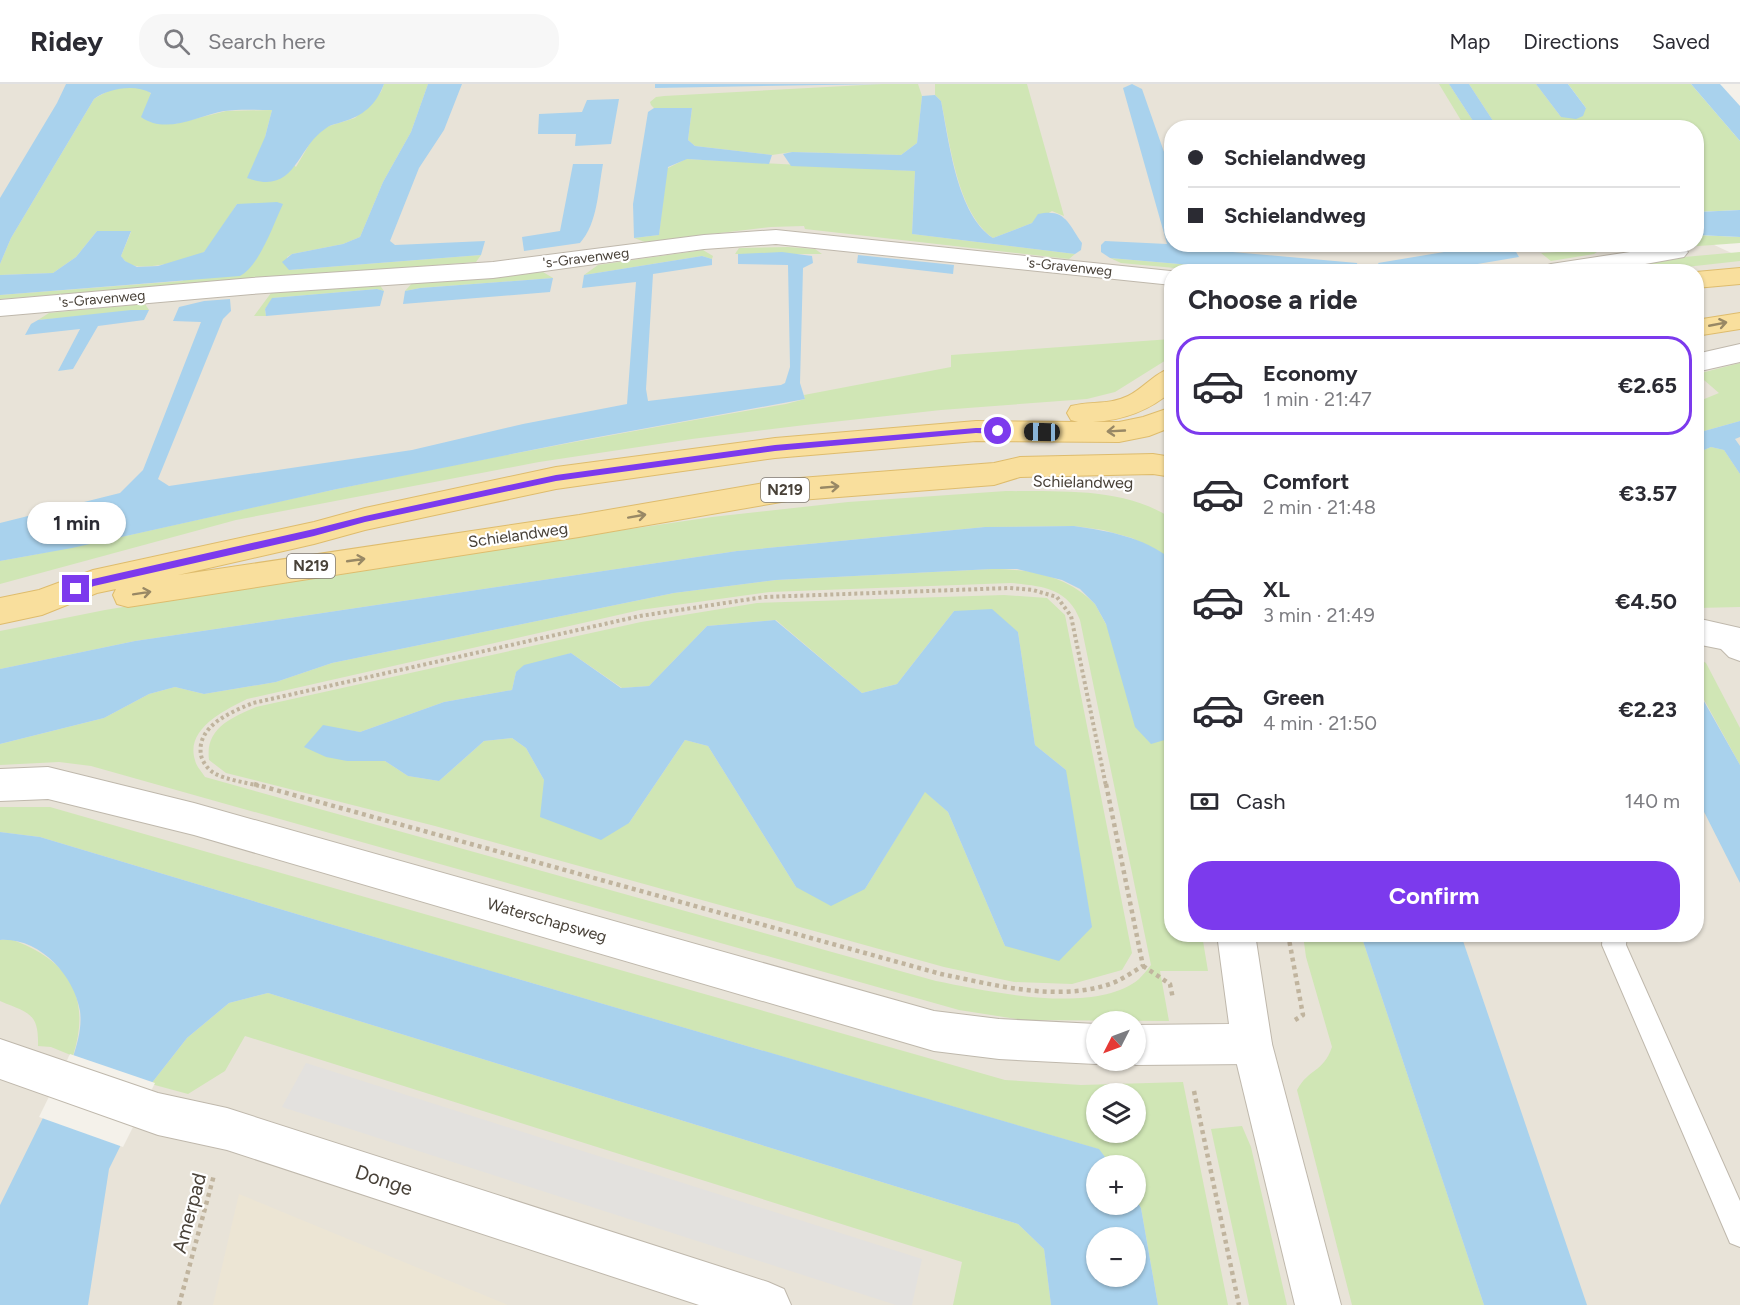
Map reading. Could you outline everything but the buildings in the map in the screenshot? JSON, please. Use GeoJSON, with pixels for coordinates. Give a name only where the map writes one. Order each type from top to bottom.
{"type":"FeatureCollection","features":[{"type":"Feature","properties":{"kind":"main road"},"geometry":{"type":"LineString","coordinates":[[1704,279],[1740,276]]}},
{"type":"Feature","properties":{"kind":"main road"},"geometry":{"type":"LineString","coordinates":[[1704,327],[1740,321]]}},
{"type":"Feature","properties":{"kind":"main road","name":"Schielandweg"},"geometry":{"type":"LineString","coordinates":[[976,430],[1052,414],[1124,408],[1143,400],[1164,383]]}},
{"type":"Feature","properties":{"kind":"main road","name":"Schielandweg"},"geometry":{"type":"LineString","coordinates":[[0,611],[42,602],[93,582],[314,533],[365,519],[556,478],[775,448],[976,430],[1119,432],[1164,421]]}},
{"type":"Feature","properties":{"kind":"main road","name":"Schielandweg"},"geometry":{"type":"LineString","coordinates":[[42,602],[93,601],[579,526],[787,490],[994,474],[1029,482],[1142,483],[1164,477]]}},
{"type":"Feature","properties":{"kind":"street","name":"'s-Gravenweg"},"geometry":{"type":"LineString","coordinates":[[0,308],[264,285],[493,270],[704,242],[776,237],[1164,276]]}},
{"type":"Feature","properties":{"kind":"street"},"geometry":{"type":"LineString","coordinates":[[1601,264],[1676,252]]}},
{"type":"Feature","properties":{"kind":"street"},"geometry":{"type":"LineString","coordinates":[[1704,361],[1740,352]]}},
{"type":"Feature","properties":{"kind":"street"},"geometry":{"type":"LineString","coordinates":[[1704,633],[1730,638],[1740,648]]}},
{"type":"Feature","properties":{"kind":"street","name":"Waterschapsweg"},"geometry":{"type":"LineString","coordinates":[[0,785],[48,783],[183,816],[934,1031],[999,1039],[1086,1043]]}},
{"type":"Feature","properties":{"kind":"street"},"geometry":{"type":"LineString","coordinates":[[1237,942],[1252,1044],[1318,1305]]}},
{"type":"Feature","properties":{"kind":"street"},"geometry":{"type":"LineString","coordinates":[[1146,1045],[1252,1044]]}},
{"type":"Feature","properties":{"kind":"street","name":"Donge"},"geometry":{"type":"LineString","coordinates":[[16,1065],[158,1114],[227,1129],[768,1305]]}},
{"type":"Feature","properties":{"kind":"lane"},"geometry":{"type":"LineString","coordinates":[[1614,942],[1740,1233]]}},
{"type":"Feature","properties":{"kind":"path"},"geometry":{"type":"LineString","coordinates":[[1143,966],[1111,984],[1070,991],[1013,987],[941,974],[213,773],[201,758],[202,740],[210,727],[228,713],[252,703],[640,616],[764,597],[1009,588],[1033,590],[1057,597],[1071,616],[1143,966],[1170,984],[1239,1305]]}},
{"type":"Feature","properties":{"kind":"path","name":"Amerpad"},"geometry":{"type":"LineString","coordinates":[[179,1305],[227,1129]]}},
{"type":"Feature","properties":{"kind":"shaded area"},"geometry":{"type":"Polygon","coordinates":[[[0,84],[1551,84],[1579,120],[1164,120],[1164,252],[1704,252],[1704,240],[1740,257],[1740,1305],[0,1305],[0,84]]]}},
{"type":"Feature","properties":{"kind":"shaded area"},"geometry":{"type":"Polygon","coordinates":[[[306,1063],[922,1259],[912,1305],[896,1305],[282,1107],[306,1063]]]}},
{"type":"Feature","properties":{"kind":"shaded area"},"geometry":{"type":"Polygon","coordinates":[[[239,1194],[508,1305],[213,1305],[239,1194]]]}},
{"type":"Feature","properties":{"kind":"green space"},"geometry":{"type":"Polygon","coordinates":[[[384,84],[428,84],[411,132],[383,182],[360,237],[343,244],[292,254],[287,257],[289,270],[481,255],[476,262],[0,299],[0,295],[182,281],[282,204],[237,204],[205,251],[171,263],[142,267],[131,265],[121,256],[131,232],[97,231],[76,257],[53,273],[0,275],[0,264],[11,238],[94,99],[101,95],[113,89],[126,87],[147,89],[174,124],[226,111],[272,110],[265,137],[296,167],[313,138],[326,127],[355,118],[381,92],[384,84]]]}},
{"type":"Feature","properties":{"kind":"green space"},"geometry":{"type":"Polygon","coordinates":[[[918,84],[922,96],[917,143],[901,155],[792,152],[772,155],[695,146],[688,140],[692,108],[654,108],[650,102],[656,97],[664,96],[918,84]]]}},
{"type":"Feature","properties":{"kind":"green space"},"geometry":{"type":"Polygon","coordinates":[[[935,84],[1027,84],[1064,216],[1052,211],[1032,223],[993,238],[981,227],[971,212],[957,176],[941,101],[935,95],[935,84]]]}},
{"type":"Feature","properties":{"kind":"green space"},"geometry":{"type":"Polygon","coordinates":[[[1439,84],[1449,84],[1472,120],[1461,120],[1439,84]]]}},
{"type":"Feature","properties":{"kind":"green space"},"geometry":{"type":"Polygon","coordinates":[[[1469,84],[1536,84],[1561,117],[1586,108],[1568,84],[1691,84],[1740,141],[1740,210],[1704,212],[1704,120],[1492,120],[1469,84]]]}},
{"type":"Feature","properties":{"kind":"green space"},"geometry":{"type":"Polygon","coordinates":[[[686,159],[915,171],[912,234],[1075,254],[1069,259],[805,229],[804,226],[771,227],[645,242],[634,238],[659,235],[666,169],[686,159]]]}},
{"type":"Feature","properties":{"kind":"green space"},"geometry":{"type":"Polygon","coordinates":[[[1704,235],[1740,237],[1740,243],[1704,246],[1704,235]]]}},
{"type":"Feature","properties":{"kind":"green space"},"geometry":{"type":"Polygon","coordinates":[[[739,248],[815,249],[822,254],[735,254],[739,248]]]}},
{"type":"Feature","properties":{"kind":"green space"},"geometry":{"type":"Polygon","coordinates":[[[703,250],[713,256],[712,259],[702,256],[584,275],[598,265],[703,250]]]}},
{"type":"Feature","properties":{"kind":"green space"},"geometry":{"type":"Polygon","coordinates":[[[1556,252],[1597,252],[1551,261],[1541,253],[1556,252]]]}},
{"type":"Feature","properties":{"kind":"green space"},"geometry":{"type":"Polygon","coordinates":[[[1740,252],[1740,261],[1704,265],[1643,264],[1673,258],[1740,252]]]}},
{"type":"Feature","properties":{"kind":"green space"},"geometry":{"type":"Polygon","coordinates":[[[1110,258],[1179,264],[1164,264],[1164,267],[1121,263],[1110,258]]]}},
{"type":"Feature","properties":{"kind":"green space"},"geometry":{"type":"Polygon","coordinates":[[[543,272],[553,278],[405,291],[413,282],[543,272]]]}},
{"type":"Feature","properties":{"kind":"green space"},"geometry":{"type":"Polygon","coordinates":[[[379,284],[384,291],[377,289],[273,298],[265,309],[266,316],[254,316],[271,293],[379,284]]]}},
{"type":"Feature","properties":{"kind":"green space"},"geometry":{"type":"Polygon","coordinates":[[[145,304],[149,310],[38,320],[49,313],[145,304]]]}},
{"type":"Feature","properties":{"kind":"green space"},"geometry":{"type":"Polygon","coordinates":[[[1164,340],[1164,361],[1115,392],[1087,399],[941,410],[805,425],[539,462],[236,520],[0,584],[0,561],[449,466],[786,404],[805,399],[804,395],[951,367],[951,355],[1164,340]]]}},
{"type":"Feature","properties":{"kind":"green space"},"geometry":{"type":"Polygon","coordinates":[[[1740,363],[1740,421],[1704,431],[1704,399],[1719,393],[1704,380],[1704,372],[1740,363]]]}},
{"type":"Feature","properties":{"kind":"green space"},"geometry":{"type":"Polygon","coordinates":[[[1711,447],[1724,450],[1740,474],[1740,607],[1704,608],[1704,450],[1711,447]]]}},
{"type":"Feature","properties":{"kind":"green space"},"geometry":{"type":"Polygon","coordinates":[[[1006,491],[1070,492],[1112,496],[1133,501],[1164,514],[1164,555],[1132,538],[1103,530],[1074,526],[985,527],[737,551],[135,641],[0,669],[0,631],[105,610],[292,579],[712,517],[848,502],[1006,491]]]}},
{"type":"Feature","properties":{"kind":"green space"},"geometry":{"type":"Polygon","coordinates":[[[992,569],[1048,576],[1073,587],[1095,604],[1164,732],[1164,942],[1203,942],[1208,971],[1160,971],[1169,1021],[1146,1021],[1146,1011],[1086,1011],[1086,1020],[1023,1020],[959,1010],[91,766],[59,762],[0,765],[0,744],[104,718],[149,694],[175,687],[204,694],[276,682],[332,663],[674,593],[776,580],[992,569]],[[1011,583],[770,592],[640,610],[247,699],[218,715],[201,730],[193,749],[195,760],[205,777],[936,981],[1040,998],[1069,999],[1096,996],[1120,990],[1139,979],[1151,965],[1080,620],[1069,601],[1053,591],[1011,583]]]}},
{"type":"Feature","properties":{"kind":"green space"},"geometry":{"type":"Polygon","coordinates":[[[1004,595],[1047,598],[1065,615],[1132,953],[1122,970],[1072,984],[1014,982],[944,967],[435,826],[226,773],[209,760],[211,740],[216,732],[229,720],[256,707],[641,622],[757,603],[1004,595]],[[954,611],[897,684],[862,693],[776,620],[707,626],[649,686],[622,688],[571,653],[516,672],[512,690],[444,702],[360,732],[323,726],[347,761],[385,761],[408,776],[439,781],[484,741],[512,738],[526,748],[544,780],[629,823],[685,740],[708,746],[796,887],[865,889],[925,791],[948,812],[1005,946],[1066,770],[1035,745],[1018,632],[954,611]]]}},
{"type":"Feature","properties":{"kind":"green space"},"geometry":{"type":"Polygon","coordinates":[[[1704,662],[1740,728],[1740,765],[1704,700],[1704,662]]]}},
{"type":"Feature","properties":{"kind":"green space"},"geometry":{"type":"Polygon","coordinates":[[[0,807],[50,807],[1005,1080],[1086,1085],[1086,1143],[1146,1143],[1146,1083],[1183,1082],[1228,1305],[1158,1305],[1142,1215],[1146,1215],[1146,1155],[1103,1155],[1098,1149],[40,837],[0,832],[0,807]]]}},
{"type":"Feature","properties":{"kind":"green space"},"geometry":{"type":"Polygon","coordinates":[[[10,939],[47,957],[70,982],[77,998],[79,1015],[78,1035],[73,1056],[51,1047],[38,1046],[36,1026],[30,1015],[0,1001],[0,940],[10,939]]]}},
{"type":"Feature","properties":{"kind":"green space"},"geometry":{"type":"Polygon","coordinates":[[[1304,942],[1363,942],[1484,1305],[1352,1305],[1297,1090],[1306,1078],[1324,1062],[1332,1047],[1306,957],[1304,942]]]}},
{"type":"Feature","properties":{"kind":"green space"},"geometry":{"type":"Polygon","coordinates":[[[268,993],[1018,1224],[1044,1249],[1051,1305],[953,1305],[962,1262],[245,1036],[225,1071],[188,1094],[151,1084],[187,1038],[229,1003],[268,993]]]}},
{"type":"Feature","properties":{"kind":"green space"},"geometry":{"type":"Polygon","coordinates":[[[1242,1126],[1251,1147],[1287,1305],[1249,1305],[1211,1129],[1242,1126]]]}},
{"type":"Feature","properties":{"kind":"water"},"geometry":{"type":"Polygon","coordinates":[[[66,84],[384,84],[368,109],[350,120],[328,126],[315,137],[286,175],[276,181],[263,182],[247,178],[265,137],[272,110],[224,111],[182,123],[161,124],[141,117],[151,93],[145,90],[122,88],[100,95],[94,99],[11,238],[0,264],[0,198],[66,84]]]}},
{"type":"Feature","properties":{"kind":"water"},"geometry":{"type":"Polygon","coordinates":[[[428,84],[462,84],[444,130],[419,168],[390,241],[395,245],[485,241],[481,255],[289,270],[282,262],[292,254],[343,244],[360,237],[383,182],[411,132],[428,84]]]}},
{"type":"Feature","properties":{"kind":"water"},"geometry":{"type":"Polygon","coordinates":[[[655,84],[882,84],[655,88],[655,84]]]}},
{"type":"Feature","properties":{"kind":"water"},"geometry":{"type":"Polygon","coordinates":[[[1132,84],[1142,89],[1164,152],[1164,233],[1123,88],[1132,84]]]}},
{"type":"Feature","properties":{"kind":"water"},"geometry":{"type":"Polygon","coordinates":[[[1449,84],[1469,84],[1492,120],[1472,120],[1449,84]]]}},
{"type":"Feature","properties":{"kind":"water"},"geometry":{"type":"Polygon","coordinates":[[[1536,84],[1568,84],[1586,108],[1583,116],[1576,119],[1561,117],[1536,84]]]}},
{"type":"Feature","properties":{"kind":"water"},"geometry":{"type":"Polygon","coordinates":[[[1691,84],[1720,84],[1740,106],[1740,141],[1691,84]]]}},
{"type":"Feature","properties":{"kind":"water"},"geometry":{"type":"Polygon","coordinates":[[[935,95],[941,101],[951,156],[963,195],[971,213],[981,227],[993,238],[1032,223],[1038,214],[1054,213],[1069,223],[1082,243],[1081,250],[1075,254],[912,234],[915,171],[791,166],[783,154],[792,152],[901,155],[917,143],[922,96],[935,95]]]}},
{"type":"Feature","properties":{"kind":"water"},"geometry":{"type":"Polygon","coordinates":[[[619,99],[611,144],[575,146],[576,134],[538,134],[539,114],[582,112],[587,100],[619,99]]]}},
{"type":"Feature","properties":{"kind":"water"},"geometry":{"type":"Polygon","coordinates":[[[654,108],[692,108],[688,140],[695,146],[772,155],[769,164],[687,159],[668,167],[659,235],[634,238],[633,204],[648,112],[654,108]]]}},
{"type":"Feature","properties":{"kind":"water"},"geometry":{"type":"Polygon","coordinates":[[[573,164],[603,164],[594,216],[586,235],[580,243],[524,251],[522,237],[560,231],[573,164]]]}},
{"type":"Feature","properties":{"kind":"water"},"geometry":{"type":"Polygon","coordinates":[[[277,202],[283,204],[260,254],[247,271],[240,276],[0,295],[0,275],[53,273],[76,257],[97,231],[131,231],[121,256],[125,261],[137,267],[158,266],[204,252],[237,204],[277,202]]]}},
{"type":"Feature","properties":{"kind":"water"},"geometry":{"type":"Polygon","coordinates":[[[1740,210],[1740,237],[1704,235],[1704,212],[1740,210]]]}},
{"type":"Feature","properties":{"kind":"water"},"geometry":{"type":"Polygon","coordinates":[[[1105,241],[1164,244],[1164,252],[1233,252],[1357,264],[1179,264],[1110,258],[1101,252],[1101,245],[1105,241]]]}},
{"type":"Feature","properties":{"kind":"water"},"geometry":{"type":"Polygon","coordinates":[[[782,252],[812,256],[813,263],[803,268],[800,383],[805,399],[582,440],[337,489],[72,548],[0,561],[0,523],[120,493],[143,470],[201,322],[173,321],[179,307],[204,301],[230,299],[231,311],[223,319],[158,479],[169,486],[412,450],[523,424],[627,404],[636,282],[582,288],[584,275],[702,256],[712,259],[712,265],[653,274],[646,389],[648,401],[781,385],[785,383],[790,367],[788,265],[738,264],[738,254],[782,252]]]}},
{"type":"Feature","properties":{"kind":"water"},"geometry":{"type":"Polygon","coordinates":[[[1444,252],[1516,252],[1519,257],[1478,264],[1378,263],[1444,252]]]}},
{"type":"Feature","properties":{"kind":"water"},"geometry":{"type":"Polygon","coordinates":[[[858,255],[954,265],[953,274],[857,263],[858,255]]]}},
{"type":"Feature","properties":{"kind":"water"},"geometry":{"type":"Polygon","coordinates":[[[553,278],[550,292],[403,304],[405,291],[420,288],[553,278]]]}},
{"type":"Feature","properties":{"kind":"water"},"geometry":{"type":"Polygon","coordinates":[[[377,289],[384,291],[380,306],[266,316],[265,309],[272,298],[377,289]]]}},
{"type":"Feature","properties":{"kind":"water"},"geometry":{"type":"Polygon","coordinates":[[[149,310],[144,320],[98,326],[73,369],[58,371],[80,329],[25,335],[31,324],[38,320],[149,310]]]}},
{"type":"Feature","properties":{"kind":"water"},"geometry":{"type":"Polygon","coordinates":[[[1740,421],[1740,437],[1735,439],[1740,446],[1740,474],[1724,450],[1711,447],[1704,450],[1704,431],[1740,421]]]}},
{"type":"Feature","properties":{"kind":"water"},"geometry":{"type":"Polygon","coordinates":[[[1074,526],[1137,540],[1164,554],[1164,740],[1151,744],[1135,727],[1106,624],[1095,604],[1080,589],[1062,580],[1017,569],[992,569],[776,580],[674,593],[332,663],[276,682],[204,694],[175,687],[149,694],[104,718],[0,744],[0,669],[135,641],[737,551],[985,527],[1074,526]]]}},
{"type":"Feature","properties":{"kind":"water"},"geometry":{"type":"Polygon","coordinates":[[[992,609],[1018,632],[1035,745],[1066,770],[1092,927],[1059,961],[1005,946],[948,812],[925,792],[865,889],[831,906],[796,887],[708,746],[685,740],[629,823],[601,840],[540,817],[544,780],[526,748],[512,738],[484,741],[439,781],[408,776],[385,761],[347,761],[326,757],[304,747],[323,725],[360,732],[444,702],[512,690],[516,672],[524,665],[571,653],[621,688],[649,686],[707,626],[775,620],[862,693],[897,684],[954,611],[992,609]]]}},
{"type":"Feature","properties":{"kind":"water"},"geometry":{"type":"Polygon","coordinates":[[[1704,701],[1740,765],[1740,883],[1704,812],[1704,701]]]}},
{"type":"Feature","properties":{"kind":"water"},"geometry":{"type":"Polygon","coordinates":[[[0,832],[40,837],[1099,1149],[1104,1155],[1086,1155],[1086,1215],[1142,1215],[1144,1227],[1086,1227],[1086,1287],[1146,1287],[1146,1237],[1158,1305],[1051,1305],[1044,1249],[1018,1224],[268,993],[229,1003],[187,1038],[151,1084],[109,1169],[88,1305],[0,1305],[0,1205],[73,1057],[79,1034],[80,1017],[76,997],[62,972],[41,952],[14,941],[0,940],[0,832]]]}},
{"type":"Feature","properties":{"kind":"water"},"geometry":{"type":"Polygon","coordinates":[[[1363,942],[1463,942],[1587,1305],[1484,1305],[1363,942]]]}},
{"type":"Feature","properties":{"kind":"pier"},"geometry":{"type":"Polygon","coordinates":[[[70,1054],[155,1083],[123,1147],[39,1117],[70,1054]]]}},
{"type":"Feature","properties":{"kind":"route"},"geometry":{"type":"LineString","coordinates":[[76,589],[93,582],[314,533],[365,519],[556,478],[775,448],[976,430],[998,431]]}}]}
